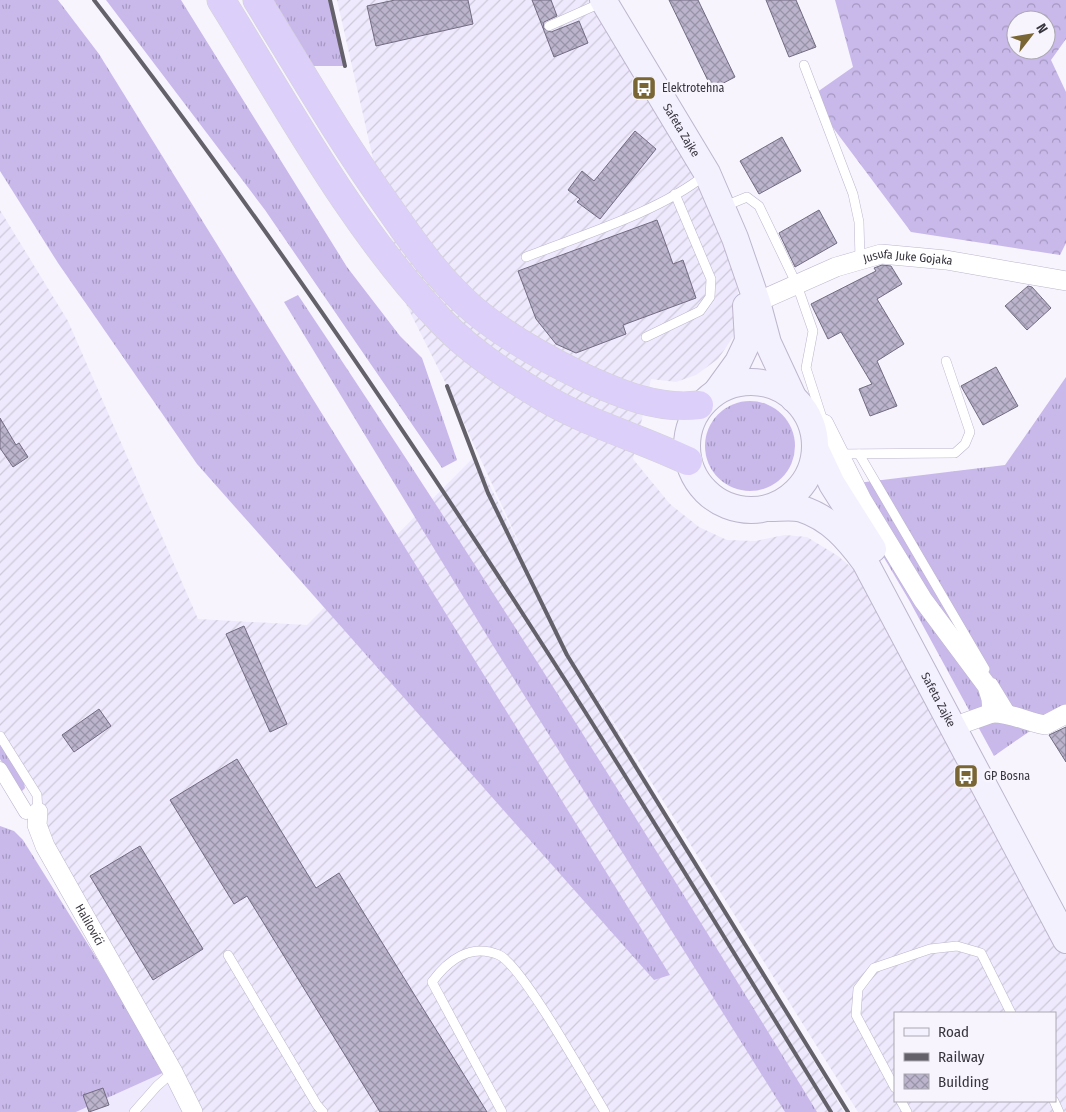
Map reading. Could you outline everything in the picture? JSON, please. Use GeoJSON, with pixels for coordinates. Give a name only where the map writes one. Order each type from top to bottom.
{"type":"FeatureCollection","features":[{"type":"Feature","properties":{"kind":"highway"},"geometry":{"type":"LineString","coordinates":[[221,0],[337,187],[392,263],[441,321],[492,364],[541,396],[574,414],[648,442],[688,461]]}},
{"type":"Feature","properties":{"kind":"highway"},"geometry":{"type":"LineString","coordinates":[[257,0],[363,171],[414,244],[446,282],[474,310],[511,336],[572,371],[604,386],[658,405],[677,408],[708,398]]}},
{"type":"Feature","properties":{"kind":"main road","name":"Safeta Zajke"},"geometry":{"type":"LineString","coordinates":[[603,1],[708,173],[723,207],[757,302],[768,343],[809,414],[813,430],[826,451],[828,477],[876,553],[1066,915]]}},
{"type":"Feature","properties":{"kind":"main road","name":"Safeta Zajke"},"geometry":{"type":"LineString","coordinates":[[744,270],[748,341],[738,362],[708,398],[690,425],[686,443],[688,461],[696,481],[710,497],[722,504],[750,511],[771,508],[801,508],[824,519],[845,536],[865,562],[1066,940]]}},
{"type":"Feature","properties":{"kind":"main road"},"geometry":{"type":"LineString","coordinates":[[708,398],[736,384],[757,382],[770,385],[809,414]]}},
{"type":"Feature","properties":{"kind":"main road","name":"Safeta Zajke"},"geometry":{"type":"LineString","coordinates":[[771,508],[783,503],[802,485],[813,461],[826,451]]}},
{"type":"Feature","properties":{"kind":"street","name":"Jusufa Juke Gojaka"},"geometry":{"type":"LineString","coordinates":[[757,302],[836,267],[881,254],[946,260],[1066,281]]}},
{"type":"Feature","properties":{"kind":"street"},"geometry":{"type":"LineString","coordinates":[[826,451],[923,600],[987,686],[992,699],[992,713]]}},
{"type":"Feature","properties":{"kind":"street"},"geometry":{"type":"LineString","coordinates":[[964,723],[1000,712],[1045,725],[1066,714]]}},
{"type":"Feature","properties":{"kind":"street"},"geometry":{"type":"LineString","coordinates":[[0,770],[32,812]]}},
{"type":"Feature","properties":{"kind":"street","name":"Halilovići"},"geometry":{"type":"LineString","coordinates":[[32,812],[45,846],[173,1072],[192,1112]]}},
{"type":"Feature","properties":{"kind":"lane"},"geometry":{"type":"LineString","coordinates":[[549,26],[603,1]]}},
{"type":"Feature","properties":{"kind":"lane"},"geometry":{"type":"LineString","coordinates":[[804,65],[853,194],[859,222],[860,259]]}},
{"type":"Feature","properties":{"kind":"lane"},"geometry":{"type":"LineString","coordinates":[[526,257],[641,211],[694,184],[708,173]]}},
{"type":"Feature","properties":{"kind":"lane"},"geometry":{"type":"LineString","coordinates":[[646,337],[700,311],[710,297],[712,279],[675,194]]}},
{"type":"Feature","properties":{"kind":"lane"},"geometry":{"type":"LineString","coordinates":[[723,207],[747,197],[759,206],[798,285],[813,332],[806,368],[809,414]]}},
{"type":"Feature","properties":{"kind":"lane"},"geometry":{"type":"LineString","coordinates":[[826,451],[859,454],[955,453],[965,444],[970,432],[946,361]]}},
{"type":"Feature","properties":{"kind":"lane"},"geometry":{"type":"LineString","coordinates":[[859,454],[934,586],[1019,719]]}},
{"type":"Feature","properties":{"kind":"lane","name":"Halilovići"},"geometry":{"type":"LineString","coordinates":[[0,736],[36,795],[32,812]]}},
{"type":"Feature","properties":{"kind":"lane"},"geometry":{"type":"LineString","coordinates":[[894,1086],[856,1015],[858,989],[874,968],[930,949],[957,946],[981,952],[1010,1012]]}},
{"type":"Feature","properties":{"kind":"lane"},"geometry":{"type":"LineString","coordinates":[[502,1112],[432,982],[441,970],[458,956],[481,950],[501,955],[529,987],[605,1112]]}},
{"type":"Feature","properties":{"kind":"lane"},"geometry":{"type":"LineString","coordinates":[[228,955],[317,1105],[323,1112]]}},
{"type":"Feature","properties":{"kind":"lane"},"geometry":{"type":"LineString","coordinates":[[134,1112],[157,1086],[173,1072]]}},
{"type":"Feature","properties":{"kind":"shaded area"},"geometry":{"type":"Polygon","coordinates":[[[337,0],[604,0],[687,136],[729,254],[738,291],[738,311],[735,318],[733,337],[718,359],[696,375],[676,382],[651,379],[633,459],[670,504],[699,527],[727,540],[755,541],[785,535],[807,537],[838,556],[864,578],[959,764],[1066,955],[1066,1112],[858,1112],[588,681],[844,1112],[193,1112],[38,825],[39,802],[0,736],[0,210],[68,321],[198,619],[307,625],[475,456],[526,558],[447,386],[406,304],[337,0]]]}},
{"type":"Feature","properties":{"kind":"shaded area"},"geometry":{"type":"Polygon","coordinates":[[[167,1071],[191,1112],[76,1112],[167,1071]]]}},
{"type":"Feature","properties":{"kind":"green space"},"geometry":{"type":"Polygon","coordinates":[[[0,0],[58,0],[99,54],[670,975],[654,980],[197,464],[58,263],[0,171],[0,0]]]}},
{"type":"Feature","properties":{"kind":"green space"},"geometry":{"type":"Polygon","coordinates":[[[106,0],[181,0],[347,267],[400,336],[422,358],[457,460],[442,468],[265,210],[106,0]]]}},
{"type":"Feature","properties":{"kind":"green space"},"geometry":{"type":"Polygon","coordinates":[[[263,0],[331,0],[345,66],[301,66],[263,0]]]}},
{"type":"Feature","properties":{"kind":"green space"},"geometry":{"type":"Polygon","coordinates":[[[835,0],[1066,0],[1066,39],[1056,53],[1056,10],[1006,10],[1006,60],[1051,60],[1066,92],[1066,243],[1060,255],[911,232],[810,97],[853,67],[835,0]]]}},
{"type":"Feature","properties":{"kind":"green space"},"geometry":{"type":"Polygon","coordinates":[[[298,295],[562,700],[817,1112],[785,1112],[492,644],[284,302],[298,295]]]}},
{"type":"Feature","properties":{"kind":"green space"},"geometry":{"type":"Polygon","coordinates":[[[1066,377],[1066,706],[994,756],[909,600],[841,485],[1005,465],[1066,377]]]}},
{"type":"Feature","properties":{"kind":"green space"},"geometry":{"type":"Polygon","coordinates":[[[741,401],[759,401],[775,408],[788,421],[795,437],[795,455],[788,471],[775,484],[759,491],[741,491],[725,484],[712,471],[705,455],[705,437],[712,421],[725,408],[741,401]]]}},
{"type":"Feature","properties":{"kind":"green space"},"geometry":{"type":"Polygon","coordinates":[[[0,744],[24,782],[25,788],[21,792],[0,759],[0,744]]]}},
{"type":"Feature","properties":{"kind":"green space"},"geometry":{"type":"Polygon","coordinates":[[[0,826],[14,831],[23,840],[167,1071],[76,1112],[0,1112],[0,826]]]}},
{"type":"Feature","properties":{"kind":"building"},"geometry":{"type":"Polygon","coordinates":[[[395,0],[468,0],[473,24],[376,46],[367,6],[395,0]]]}},
{"type":"Feature","properties":{"kind":"building"},"geometry":{"type":"Polygon","coordinates":[[[532,0],[551,0],[557,16],[544,22],[543,28],[532,0]]]}},
{"type":"Feature","properties":{"kind":"building"},"geometry":{"type":"Polygon","coordinates":[[[669,0],[698,0],[735,77],[712,89],[669,0]]]}},
{"type":"Feature","properties":{"kind":"building"},"geometry":{"type":"Polygon","coordinates":[[[766,0],[796,0],[816,47],[789,57],[766,0]]]}},
{"type":"Feature","properties":{"kind":"building"},"geometry":{"type":"Polygon","coordinates":[[[579,21],[588,43],[554,57],[543,28],[551,32],[579,21]]]}},
{"type":"Feature","properties":{"kind":"building"},"geometry":{"type":"Polygon","coordinates":[[[635,131],[656,149],[600,219],[577,202],[580,199],[568,190],[582,171],[594,181],[635,131]]]}},
{"type":"Feature","properties":{"kind":"building"},"geometry":{"type":"Polygon","coordinates":[[[782,137],[801,171],[759,194],[740,161],[782,137]]]}},
{"type":"Feature","properties":{"kind":"building"},"geometry":{"type":"Polygon","coordinates":[[[819,210],[837,243],[795,267],[779,233],[819,210]]]}},
{"type":"Feature","properties":{"kind":"building"},"geometry":{"type":"Polygon","coordinates":[[[657,220],[673,264],[683,260],[696,298],[623,325],[626,334],[576,353],[556,344],[536,319],[518,271],[657,220]]]}},
{"type":"Feature","properties":{"kind":"building"},"geometry":{"type":"Polygon","coordinates":[[[882,265],[891,266],[902,284],[877,299],[904,344],[877,361],[897,406],[870,416],[859,389],[872,384],[841,332],[828,339],[811,304],[876,271],[874,268],[882,265]]]}},
{"type":"Feature","properties":{"kind":"building"},"geometry":{"type":"Polygon","coordinates":[[[1028,286],[1032,287],[1051,308],[1027,330],[1005,306],[1028,286]]]}},
{"type":"Feature","properties":{"kind":"building"},"geometry":{"type":"Polygon","coordinates":[[[996,367],[1018,406],[983,425],[961,386],[996,367]]]}},
{"type":"Feature","properties":{"kind":"building"},"geometry":{"type":"Polygon","coordinates":[[[0,418],[16,445],[19,443],[28,457],[13,467],[0,448],[0,418]]]}},
{"type":"Feature","properties":{"kind":"building"},"geometry":{"type":"Polygon","coordinates":[[[244,626],[287,724],[270,732],[226,634],[244,626]]]}},
{"type":"Feature","properties":{"kind":"building"},"geometry":{"type":"Polygon","coordinates":[[[99,709],[111,726],[74,752],[62,735],[99,709]]]}},
{"type":"Feature","properties":{"kind":"building"},"geometry":{"type":"Polygon","coordinates":[[[1066,727],[1066,762],[1049,735],[1066,727]]]}},
{"type":"Feature","properties":{"kind":"building"},"geometry":{"type":"Polygon","coordinates":[[[237,759],[316,888],[339,873],[487,1112],[380,1112],[247,896],[234,904],[170,800],[237,759]]]}},
{"type":"Feature","properties":{"kind":"building"},"geometry":{"type":"Polygon","coordinates":[[[140,846],[203,949],[153,980],[90,876],[140,846]]]}},
{"type":"Feature","properties":{"kind":"building"},"geometry":{"type":"Polygon","coordinates":[[[103,1088],[109,1105],[89,1112],[83,1095],[103,1088]]]}},
{"type":"Feature","properties":{"kind":"railway"},"geometry":{"type":"LineString","coordinates":[[94,0],[215,161],[331,325],[444,492],[588,717],[831,1112]]}},
{"type":"Feature","properties":{"kind":"railway"},"geometry":{"type":"LineString","coordinates":[[330,0],[345,66]]}},
{"type":"Feature","properties":{"kind":"railway"},"geometry":{"type":"LineString","coordinates":[[447,386],[488,493],[567,655],[848,1112]]}},
{"type":"Feature","properties":{"kind":"place","name":"Elektrotehna"},"geometry":{"type":"Point","coordinates":[644,88]}},
{"type":"Feature","properties":{"kind":"place","name":"GP Bosna"},"geometry":{"type":"Point","coordinates":[966,776]}}]}
